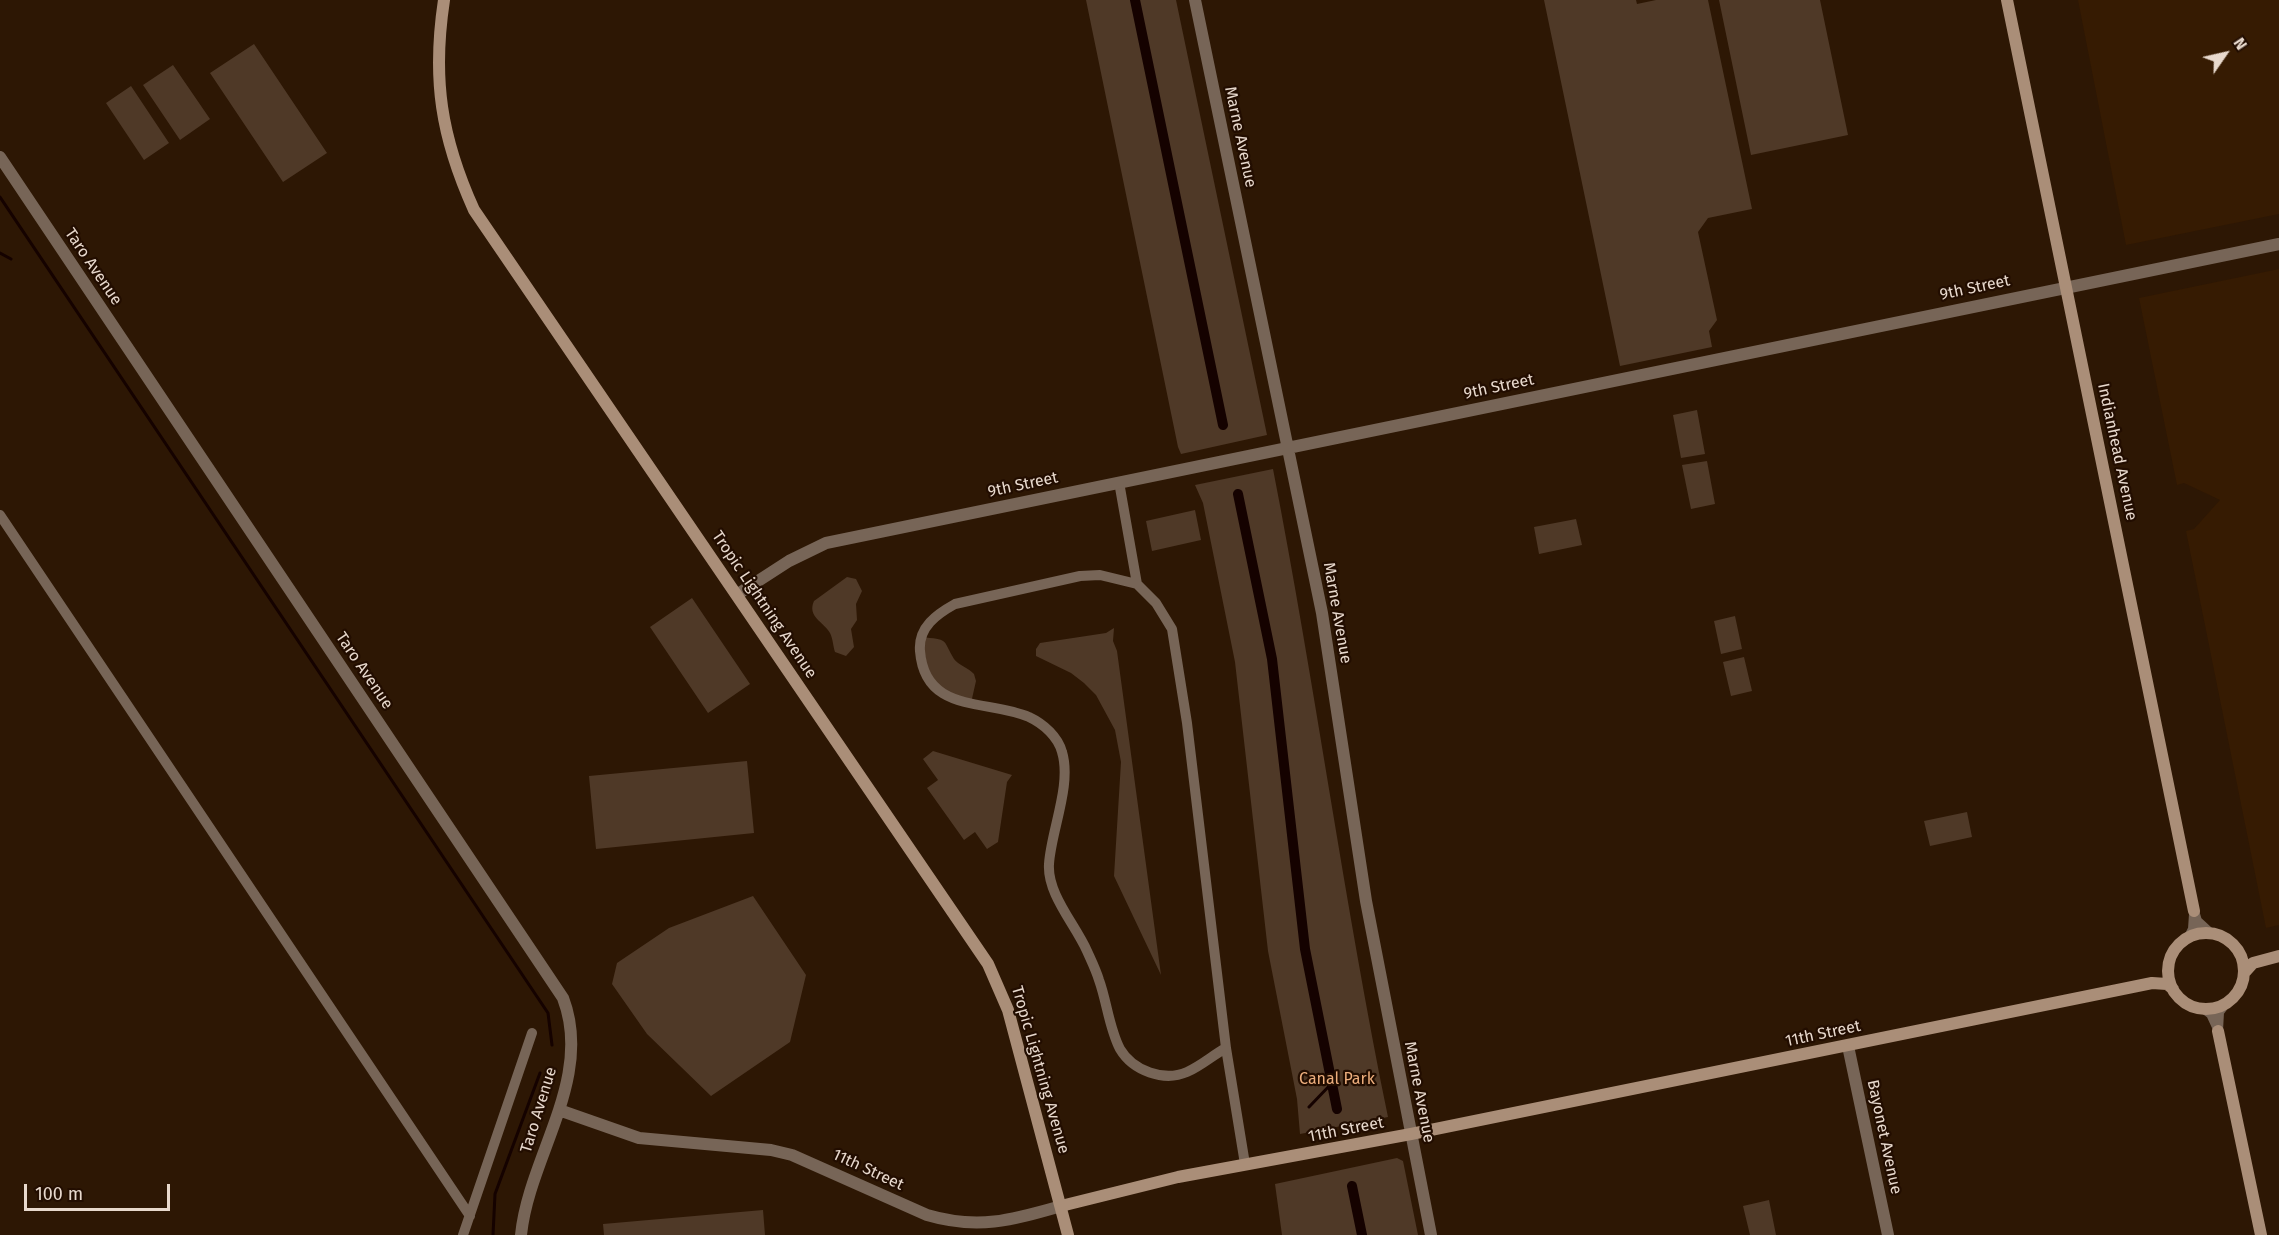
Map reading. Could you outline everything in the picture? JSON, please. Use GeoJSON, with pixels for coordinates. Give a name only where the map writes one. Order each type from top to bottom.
{"type":"FeatureCollection","features":[{"type":"Feature","properties":{"kind":"main road","name":"Tropic Lightning Avenue"},"geometry":{"type":"LineString","coordinates":[[444,0],[437,65],[441,109],[456,169],[474,210],[738,594],[988,964],[1008,1010],[1068,1235]]}},
{"type":"Feature","properties":{"kind":"main road","name":"Indianhead Avenue"},"geometry":{"type":"LineString","coordinates":[[2007,0],[2193,911]]}},
{"type":"Feature","properties":{"kind":"main road"},"geometry":{"type":"LineString","coordinates":[[2152,983],[2168,968],[2175,950],[2189,937],[2210,933],[2229,941],[2246,958],[2262,960]]}},
{"type":"Feature","properties":{"kind":"main road"},"geometry":{"type":"LineString","coordinates":[[2240,954],[2244,973]]}},
{"type":"Feature","properties":{"kind":"main road"},"geometry":{"type":"LineString","coordinates":[[2152,983],[2167,984],[2186,1002],[2203,1008],[2224,1004],[2237,992],[2244,973],[2253,963],[2279,956]]}},
{"type":"Feature","properties":{"kind":"main road"},"geometry":{"type":"LineString","coordinates":[[2168,968],[2173,989]]}},
{"type":"Feature","properties":{"kind":"main road","name":"11th Street"},"geometry":{"type":"LineString","coordinates":[[1061,1206],[1178,1177],[1411,1134],[2152,983]]}},
{"type":"Feature","properties":{"kind":"main road"},"geometry":{"type":"LineString","coordinates":[[2218,1030],[2261,1235]]}},
{"type":"Feature","properties":{"kind":"street","name":"Marne Avenue"},"geometry":{"type":"LineString","coordinates":[[1195,0],[1322,613],[1366,901],[1431,1235]]}},
{"type":"Feature","properties":{"kind":"street","name":"Taro Avenue"},"geometry":{"type":"LineString","coordinates":[[0,157],[563,998],[570,1016],[573,1054],[559,1110],[527,1194],[520,1235]]}},
{"type":"Feature","properties":{"kind":"street","name":"9th Street"},"geometry":{"type":"LineString","coordinates":[[738,594],[789,561],[826,543],[2279,244]]}},
{"type":"Feature","properties":{"kind":"street"},"geometry":{"type":"LineString","coordinates":[[1119,482],[1137,584]]}},
{"type":"Feature","properties":{"kind":"street"},"geometry":{"type":"LineString","coordinates":[[0,515],[470,1216]]}},
{"type":"Feature","properties":{"kind":"street"},"geometry":{"type":"LineString","coordinates":[[1226,1047],[1186,1073],[1164,1076],[1143,1071],[1121,1050],[1099,979],[1080,936],[1051,882],[1049,865],[1065,774],[1063,754],[1057,739],[1042,725],[1028,717],[961,701],[940,693],[931,685],[922,664],[919,649],[921,637],[928,624],[939,613],[955,604],[1080,576],[1100,575],[1137,584],[1156,603],[1172,629],[1187,723],[1226,1047],[1245,1164]]}},
{"type":"Feature","properties":{"kind":"street"},"geometry":{"type":"LineString","coordinates":[[2193,911],[2197,921],[2210,933]]}},
{"type":"Feature","properties":{"kind":"street"},"geometry":{"type":"LineString","coordinates":[[2189,937],[2193,929],[2193,911]]}},
{"type":"Feature","properties":{"kind":"street"},"geometry":{"type":"LineString","coordinates":[[2218,1030],[2219,1012],[2224,1004]]}},
{"type":"Feature","properties":{"kind":"street"},"geometry":{"type":"LineString","coordinates":[[2203,1008],[2214,1019],[2218,1030]]}},
{"type":"Feature","properties":{"kind":"street"},"geometry":{"type":"LineString","coordinates":[[463,1235],[532,1033]]}},
{"type":"Feature","properties":{"kind":"street","name":"Bayonet Avenue"},"geometry":{"type":"LineString","coordinates":[[1848,1046],[1888,1235]]}},
{"type":"Feature","properties":{"kind":"street","name":"11th Street"},"geometry":{"type":"LineString","coordinates":[[559,1110],[639,1138],[771,1150],[792,1155],[927,1215],[947,1221],[995,1223],[1061,1206]]}},
{"type":"Feature","properties":{"kind":"shaded area"},"geometry":{"type":"Polygon","coordinates":[[[2078,0],[2279,0],[2279,214],[2126,245],[2078,0]]]}},
{"type":"Feature","properties":{"kind":"shaded area"},"geometry":{"type":"Polygon","coordinates":[[[2279,269],[2279,925],[2266,928],[2186,531],[2194,529],[2220,500],[2184,483],[2177,485],[2139,298],[2279,269]]]}},
{"type":"Feature","properties":{"kind":"green space"},"geometry":{"type":"Polygon","coordinates":[[[1086,0],[1176,0],[1267,435],[1181,454],[1178,447],[1086,0]]]}},
{"type":"Feature","properties":{"kind":"green space"},"geometry":{"type":"Polygon","coordinates":[[[1544,0],[1636,0],[1637,4],[1656,0],[1708,0],[1752,209],[1708,218],[1698,232],[1717,320],[1709,331],[1712,347],[1620,366],[1544,0]]]}},
{"type":"Feature","properties":{"kind":"green space"},"geometry":{"type":"Polygon","coordinates":[[[1719,0],[1820,0],[1848,135],[1751,155],[1719,0]]]}},
{"type":"Feature","properties":{"kind":"green space"},"geometry":{"type":"Polygon","coordinates":[[[254,44],[327,153],[283,182],[210,73],[254,44]]]}},
{"type":"Feature","properties":{"kind":"green space"},"geometry":{"type":"Polygon","coordinates":[[[173,65],[210,119],[180,140],[143,85],[173,65]]]}},
{"type":"Feature","properties":{"kind":"green space"},"geometry":{"type":"Polygon","coordinates":[[[131,86],[169,143],[144,160],[106,103],[131,86]]]}},
{"type":"Feature","properties":{"kind":"green space"},"geometry":{"type":"Polygon","coordinates":[[[1697,410],[1705,454],[1681,458],[1673,415],[1697,410]]]}},
{"type":"Feature","properties":{"kind":"green space"},"geometry":{"type":"Polygon","coordinates":[[[1707,461],[1715,504],[1691,509],[1682,465],[1707,461]]]}},
{"type":"Feature","properties":{"kind":"green space","name":"Canal Park"},"geometry":{"type":"Polygon","coordinates":[[[1273,469],[1357,955],[1388,1117],[1300,1134],[1297,1099],[1268,951],[1235,662],[1203,503],[1195,485],[1273,469]]]}},
{"type":"Feature","properties":{"kind":"green space"},"geometry":{"type":"Polygon","coordinates":[[[1195,510],[1201,540],[1152,551],[1146,521],[1195,510]]]}},
{"type":"Feature","properties":{"kind":"green space"},"geometry":{"type":"Polygon","coordinates":[[[1576,519],[1582,545],[1539,554],[1534,527],[1576,519]]]}},
{"type":"Feature","properties":{"kind":"green space"},"geometry":{"type":"Polygon","coordinates":[[[847,577],[856,579],[862,591],[856,604],[857,620],[851,629],[854,647],[846,656],[835,652],[830,633],[814,615],[812,606],[814,601],[847,577]]]}},
{"type":"Feature","properties":{"kind":"green space"},"geometry":{"type":"Polygon","coordinates":[[[692,598],[750,684],[708,713],[650,627],[692,598]]]}},
{"type":"Feature","properties":{"kind":"green space"},"geometry":{"type":"Polygon","coordinates":[[[1735,616],[1742,649],[1721,654],[1714,621],[1735,616]]]}},
{"type":"Feature","properties":{"kind":"green space"},"geometry":{"type":"Polygon","coordinates":[[[1114,628],[1113,641],[1117,651],[1161,975],[1114,876],[1121,762],[1115,730],[1096,695],[1084,683],[1071,673],[1036,656],[1036,649],[1040,643],[1106,633],[1114,628]]]}},
{"type":"Feature","properties":{"kind":"green space"},"geometry":{"type":"Polygon","coordinates":[[[921,637],[944,641],[954,659],[974,674],[976,681],[971,703],[931,685],[921,637]]]}},
{"type":"Feature","properties":{"kind":"green space"},"geometry":{"type":"Polygon","coordinates":[[[1744,657],[1752,691],[1731,696],[1723,662],[1744,657]]]}},
{"type":"Feature","properties":{"kind":"green space"},"geometry":{"type":"Polygon","coordinates":[[[933,751],[1012,775],[1007,782],[998,842],[987,849],[975,832],[964,840],[927,788],[938,780],[923,759],[933,751]]]}},
{"type":"Feature","properties":{"kind":"green space"},"geometry":{"type":"Polygon","coordinates":[[[747,761],[754,833],[596,849],[589,776],[747,761]]]}},
{"type":"Feature","properties":{"kind":"green space"},"geometry":{"type":"Polygon","coordinates":[[[1967,812],[1972,837],[1930,846],[1924,821],[1967,812]]]}},
{"type":"Feature","properties":{"kind":"green space"},"geometry":{"type":"Polygon","coordinates":[[[753,896],[806,975],[790,1042],[711,1096],[647,1034],[612,984],[617,963],[669,928],[753,896]]]}},
{"type":"Feature","properties":{"kind":"green space"},"geometry":{"type":"Polygon","coordinates":[[[1397,1158],[1403,1161],[1418,1235],[1282,1235],[1275,1184],[1397,1158]]]}},
{"type":"Feature","properties":{"kind":"green space"},"geometry":{"type":"Polygon","coordinates":[[[1769,1200],[1776,1235],[1750,1235],[1743,1206],[1769,1200]]]}},
{"type":"Feature","properties":{"kind":"green space"},"geometry":{"type":"Polygon","coordinates":[[[763,1210],[765,1235],[604,1235],[603,1224],[763,1210]]]}},
{"type":"Feature","properties":{"kind":"waterway"},"geometry":{"type":"LineString","coordinates":[[1135,0],[1223,425]]}},
{"type":"Feature","properties":{"kind":"waterway"},"geometry":{"type":"LineString","coordinates":[[0,197],[548,1013],[552,1045]]}},
{"type":"Feature","properties":{"kind":"waterway"},"geometry":{"type":"LineString","coordinates":[[0,253],[11,259]]}},
{"type":"Feature","properties":{"kind":"waterway"},"geometry":{"type":"LineString","coordinates":[[1238,494],[1272,659],[1305,949],[1337,1109]]}},
{"type":"Feature","properties":{"kind":"waterway"},"geometry":{"type":"LineString","coordinates":[[493,1235],[495,1194],[540,1073]]}},
{"type":"Feature","properties":{"kind":"waterway"},"geometry":{"type":"LineString","coordinates":[[1309,1107],[1332,1083]]}},
{"type":"Feature","properties":{"kind":"waterway"},"geometry":{"type":"LineString","coordinates":[[1352,1186],[1362,1235]]}}]}
